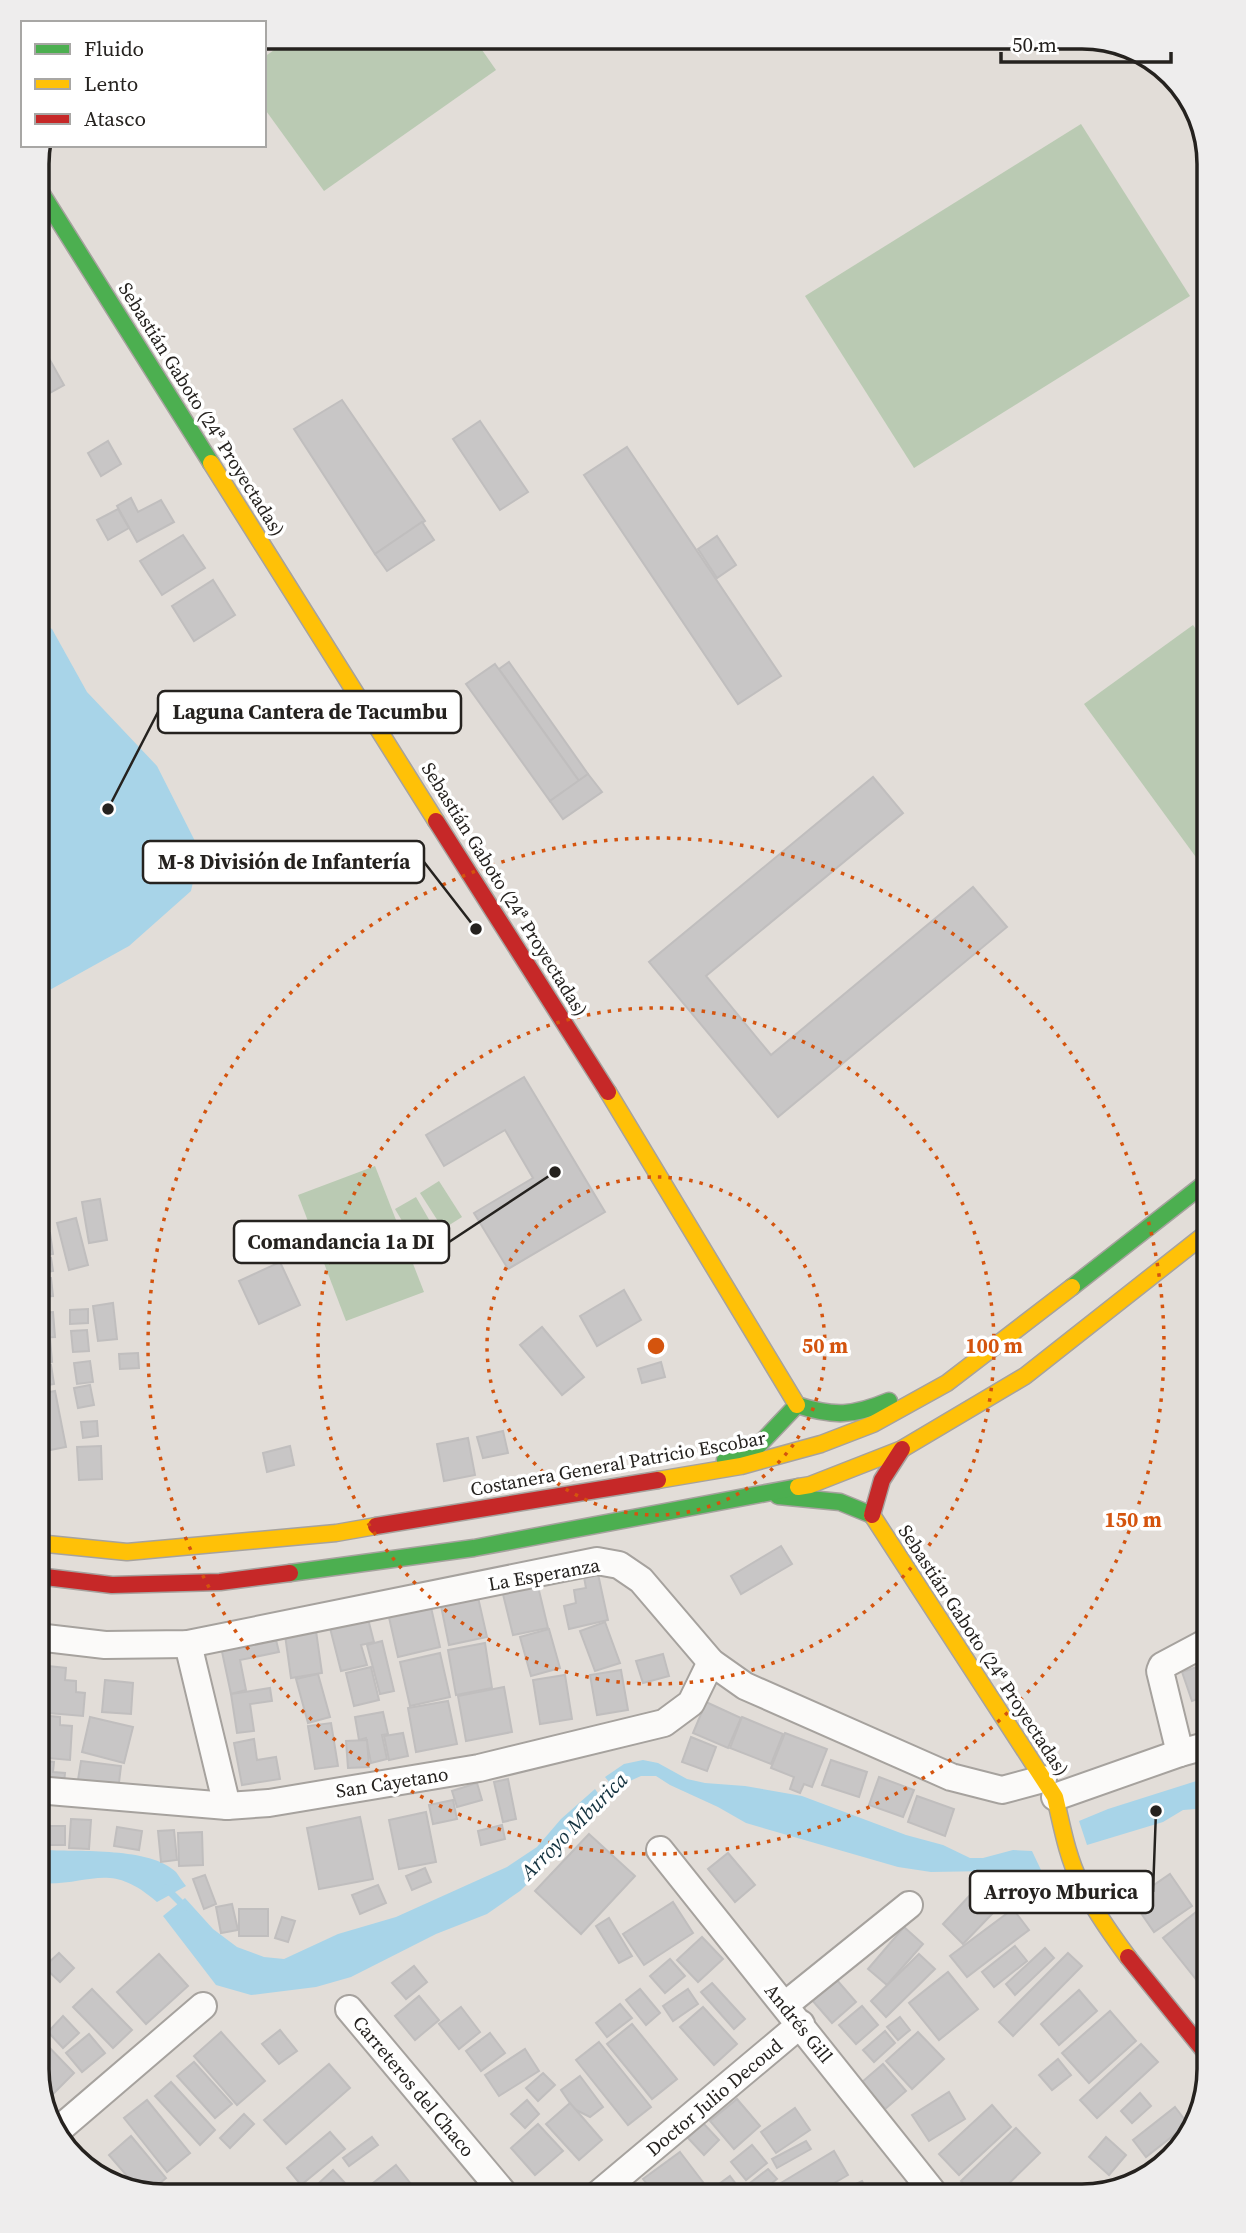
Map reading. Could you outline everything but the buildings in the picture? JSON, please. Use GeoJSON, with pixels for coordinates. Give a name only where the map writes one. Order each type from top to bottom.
{"type":"FeatureCollection","features":[{"type":"Feature","properties":{"kind":"main road","name":"Sebastián Gaboto (24ª Proyectadas)"},"geometry":{"type":"LineString","coordinates":[[49,205],[539,985],[577,1041],[797,1405]]}},
{"type":"Feature","properties":{"kind":"main road","name":"Costanera General Patricio Escobar"},"geometry":{"type":"LineString","coordinates":[[49,1544],[127,1552],[336,1533],[741,1466],[821,1444],[873,1424],[947,1383],[1197,1190]]}},
{"type":"Feature","properties":{"kind":"main road"},"geometry":{"type":"LineString","coordinates":[[49,1577],[112,1585],[220,1582],[474,1548],[810,1485],[902,1449],[1025,1376],[1197,1240]]}},
{"type":"Feature","properties":{"kind":"main road"},"geometry":{"type":"LineString","coordinates":[[703,1472],[725,1460],[760,1447],[797,1405],[827,1415],[848,1416],[919,1390],[947,1383]]}},
{"type":"Feature","properties":{"kind":"main road"},"geometry":{"type":"LineString","coordinates":[[757,1495],[840,1502],[872,1515],[874,1495],[881,1478],[902,1449]]}},
{"type":"Feature","properties":{"kind":"main road","name":"Sebastián Gaboto (24ª Proyectadas)"},"geometry":{"type":"LineString","coordinates":[[872,1515],[1049,1788],[1084,1892],[1113,1937],[1197,2042]]}},
{"type":"Feature","properties":{"kind":"street","name":"La Esperanza"},"geometry":{"type":"LineString","coordinates":[[49,1638],[105,1645],[188,1644],[597,1560],[618,1565],[641,1580],[711,1662],[745,1686],[951,1777],[1002,1790],[1049,1788],[1197,1748]]}},
{"type":"Feature","properties":{"kind":"street"},"geometry":{"type":"LineString","coordinates":[[188,1644],[227,1806]]}},
{"type":"Feature","properties":{"kind":"street"},"geometry":{"type":"LineString","coordinates":[[1180,1753],[1160,1671],[1162,1666],[1197,1647]]}},
{"type":"Feature","properties":{"kind":"street","name":"San Cayetano"},"geometry":{"type":"LineString","coordinates":[[49,1791],[227,1806],[269,1802],[479,1768],[664,1723],[691,1703],[711,1662]]}},
{"type":"Feature","properties":{"kind":"street","name":"Andrés Gill"},"geometry":{"type":"LineString","coordinates":[[660,1850],[927,2184]]}},
{"type":"Feature","properties":{"kind":"street"},"geometry":{"type":"LineString","coordinates":[[793,2015],[909,1905]]}},
{"type":"Feature","properties":{"kind":"street"},"geometry":{"type":"LineString","coordinates":[[64,2126],[203,2006]]}},
{"type":"Feature","properties":{"kind":"street","name":"Carreteros del Chaco"},"geometry":{"type":"LineString","coordinates":[[349,2009],[496,2184]]}},
{"type":"Feature","properties":{"kind":"street","name":"Doctor Julio Decoud"},"geometry":{"type":"LineString","coordinates":[[609,2184],[793,2015]]}},
{"type":"Feature","properties":{"kind":"green space"},"geometry":{"type":"Polygon","coordinates":[[[276,49],[481,49],[496,70],[324,191],[266,111],[266,56],[276,49]]]}},
{"type":"Feature","properties":{"kind":"green space"},"geometry":{"type":"Polygon","coordinates":[[[1081,124],[1190,296],[914,468],[805,296],[1081,124]]]}},
{"type":"Feature","properties":{"kind":"green space"},"geometry":{"type":"Polygon","coordinates":[[[1193,625],[1197,630],[1197,859],[1084,704],[1193,625]]]}},
{"type":"Feature","properties":{"kind":"green space"},"geometry":{"type":"Polygon","coordinates":[[[375,1166],[424,1292],[346,1321],[298,1195],[375,1166]]]}},
{"type":"Feature","properties":{"kind":"green space"},"geometry":{"type":"Polygon","coordinates":[[[439,1181],[462,1217],[443,1229],[420,1193],[439,1181]]]}},
{"type":"Feature","properties":{"kind":"green space"},"geometry":{"type":"Polygon","coordinates":[[[416,1197],[442,1242],[421,1253],[395,1209],[416,1197]]]}},
{"type":"Feature","properties":{"kind":"water"},"geometry":{"type":"Polygon","coordinates":[[[49,627],[87,692],[157,766],[200,851],[191,891],[129,946],[49,990],[49,627]]]}},
{"type":"Feature","properties":{"kind":"water"},"geometry":{"type":"Polygon","coordinates":[[[643,1760],[658,1763],[687,1779],[802,1796],[906,1835],[943,1845],[970,1858],[983,1858],[1013,1850],[1032,1851],[1041,1870],[931,1872],[898,1867],[746,1823],[656,1776],[641,1776],[614,1788],[605,1777],[624,1764],[643,1760]]]}},
{"type":"Feature","properties":{"kind":"water"},"geometry":{"type":"Polygon","coordinates":[[[1197,1781],[1197,1809],[1183,1810],[1163,1822],[1087,1845],[1079,1821],[1197,1781]]]}},
{"type":"Feature","properties":{"kind":"water"},"geometry":{"type":"Polygon","coordinates":[[[595,1789],[604,1802],[556,1856],[520,1891],[487,1914],[436,1934],[351,1977],[316,1987],[251,1995],[216,1985],[163,1916],[185,1898],[213,1929],[237,1947],[264,1957],[284,1959],[338,1934],[396,1917],[507,1867],[537,1847],[561,1819],[595,1789]]]}},
{"type":"Feature","properties":{"kind":"water"},"geometry":{"type":"Polygon","coordinates":[[[49,1850],[114,1852],[150,1858],[176,1872],[186,1886],[157,1902],[125,1881],[112,1878],[49,1883],[49,1850]]]}},
{"type":"Feature","properties":{"kind":"waterway","name":"Arroyo Mburica"},"geometry":{"type":"LineString","coordinates":[[595,1802],[616,1779]]}},
{"type":"Feature","properties":{"kind":"waterway","name":"Arroyo Mburica"},"geometry":{"type":"LineString","coordinates":[[166,1888],[185,1907]]}},
{"type":"Feature","properties":{"kind":"traffic: fast"},"geometry":{"type":"LineString","coordinates":[[49,205],[211,463]]}},
{"type":"Feature","properties":{"kind":"traffic: fast"},"geometry":{"type":"LineString","coordinates":[[1072,1287],[1197,1189]]}},
{"type":"Feature","properties":{"kind":"traffic: fast"},"geometry":{"type":"LineString","coordinates":[[797,1405],[822,1412],[843,1413],[865,1410],[889,1401]]}},
{"type":"Feature","properties":{"kind":"traffic: fast"},"geometry":{"type":"LineString","coordinates":[[725,1460],[758,1446],[797,1405]]}},
{"type":"Feature","properties":{"kind":"traffic: fast"},"geometry":{"type":"LineString","coordinates":[[290,1573],[474,1548],[798,1487]]}},
{"type":"Feature","properties":{"kind":"traffic: fast"},"geometry":{"type":"LineString","coordinates":[[778,1496],[840,1502],[872,1515]]}},
{"type":"Feature","properties":{"kind":"traffic: slow"},"geometry":{"type":"LineString","coordinates":[[211,463],[436,821]]}},
{"type":"Feature","properties":{"kind":"traffic: slow"},"geometry":{"type":"LineString","coordinates":[[608,1092],[797,1405]]}},
{"type":"Feature","properties":{"kind":"traffic: slow"},"geometry":{"type":"LineString","coordinates":[[798,1487],[810,1485],[902,1449],[1025,1376],[1197,1240]]}},
{"type":"Feature","properties":{"kind":"traffic: slow"},"geometry":{"type":"LineString","coordinates":[[658,1480],[741,1466],[821,1444],[873,1424],[947,1383],[1072,1287]]}},
{"type":"Feature","properties":{"kind":"traffic: slow"},"geometry":{"type":"LineString","coordinates":[[872,1515],[1055,1797],[1075,1872],[1096,1912],[1128,1957]]}},
{"type":"Feature","properties":{"kind":"traffic: slow"},"geometry":{"type":"LineString","coordinates":[[49,1544],[127,1552],[336,1533],[376,1526]]}},
{"type":"Feature","properties":{"kind":"traffic: jam"},"geometry":{"type":"LineString","coordinates":[[436,821],[608,1092]]}},
{"type":"Feature","properties":{"kind":"traffic: jam"},"geometry":{"type":"LineString","coordinates":[[872,1515],[882,1480],[902,1449]]}},
{"type":"Feature","properties":{"kind":"traffic: jam"},"geometry":{"type":"LineString","coordinates":[[376,1526],[658,1480]]}},
{"type":"Feature","properties":{"kind":"traffic: jam"},"geometry":{"type":"LineString","coordinates":[[49,1577],[112,1585],[220,1582],[290,1573]]}},
{"type":"Feature","properties":{"kind":"traffic: jam"},"geometry":{"type":"LineString","coordinates":[[1128,1957],[1197,2042]]}},
{"type":"Feature","properties":{"kind":"place","name":"Laguna Cantera de Tacumbu"},"geometry":{"type":"Point","coordinates":[108,809]}},
{"type":"Feature","properties":{"kind":"place","name":"M-8 División de Infantería"},"geometry":{"type":"Point","coordinates":[476,929]}},
{"type":"Feature","properties":{"kind":"place","name":"Comandancia 1a DI"},"geometry":{"type":"Point","coordinates":[555,1172]}},
{"type":"Feature","properties":{"kind":"place","name":"Arroyo Mburica"},"geometry":{"type":"Point","coordinates":[1156,1811]}}]}
